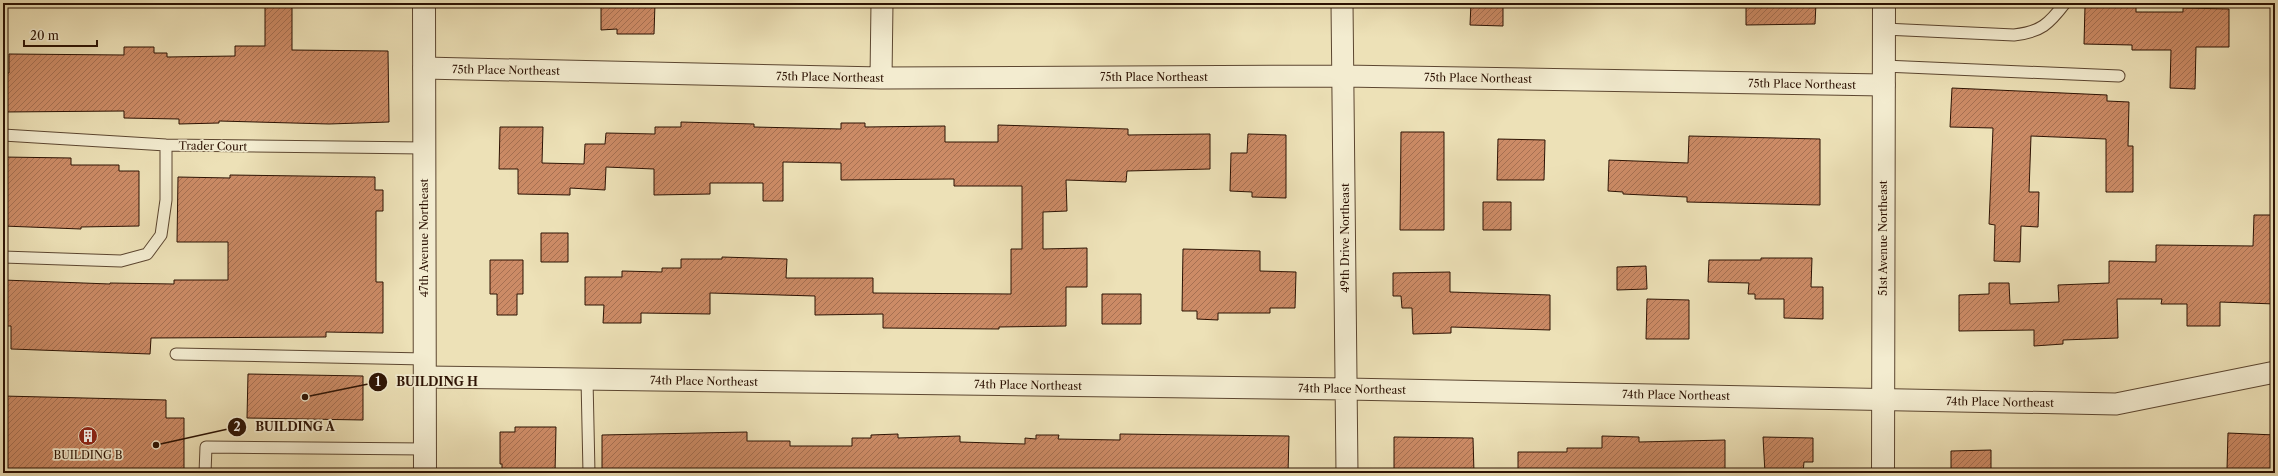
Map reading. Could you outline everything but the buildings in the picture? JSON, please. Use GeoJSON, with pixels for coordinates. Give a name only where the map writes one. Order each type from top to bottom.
{"type":"FeatureCollection","features":[{"type":"Feature","properties":{"kind":"street","name":"47th Avenue Northeast"},"geometry":{"type":"LineString","coordinates":[[424,3],[425,473]]}},
{"type":"Feature","properties":{"kind":"street"},"geometry":{"type":"LineString","coordinates":[[881,78],[882,3]]}},
{"type":"Feature","properties":{"kind":"street","name":"49th Drive Northeast"},"geometry":{"type":"LineString","coordinates":[[1342,3],[1347,473]]}},
{"type":"Feature","properties":{"kind":"street","name":"51st Avenue Northeast"},"geometry":{"type":"LineString","coordinates":[[1883,473],[1884,3]]}},
{"type":"Feature","properties":{"kind":"street","name":"75th Place Northeast"},"geometry":{"type":"LineString","coordinates":[[424,68],[881,78],[1884,76]]}},
{"type":"Feature","properties":{"kind":"street","name":"74th Place Northeast"},"geometry":{"type":"LineString","coordinates":[[425,368],[587,379],[1346,389],[2116,404],[2275,372]]}},
{"type":"Feature","properties":{"kind":"lane"},"geometry":{"type":"LineString","coordinates":[[1884,30],[2014,35],[2028,33],[2039,30],[2052,20],[2065,3]]}},
{"type":"Feature","properties":{"kind":"lane"},"geometry":{"type":"LineString","coordinates":[[1884,76],[2119,76]]}},
{"type":"Feature","properties":{"kind":"lane","name":"Trader Court"},"geometry":{"type":"LineString","coordinates":[[3,135],[166,145],[424,148]]}},
{"type":"Feature","properties":{"kind":"lane"},"geometry":{"type":"LineString","coordinates":[[3,257],[120,261],[147,254],[161,235],[166,200],[166,145]]}},
{"type":"Feature","properties":{"kind":"lane"},"geometry":{"type":"LineString","coordinates":[[176,354],[425,368]]}},
{"type":"Feature","properties":{"kind":"lane"},"geometry":{"type":"LineString","coordinates":[[587,379],[589,473]]}},
{"type":"Feature","properties":{"kind":"lane"},"geometry":{"type":"LineString","coordinates":[[205,473],[206,447],[425,449]]}},
{"type":"Feature","properties":{"kind":"place","name":"BUILDING H"},"geometry":{"type":"Point","coordinates":[305,397]}},
{"type":"Feature","properties":{"kind":"place","name":"BUILDING B"},"geometry":{"type":"Point","coordinates":[88,436]}},
{"type":"Feature","properties":{"kind":"place","name":"BUILDING A"},"geometry":{"type":"Point","coordinates":[156,445]}}]}
